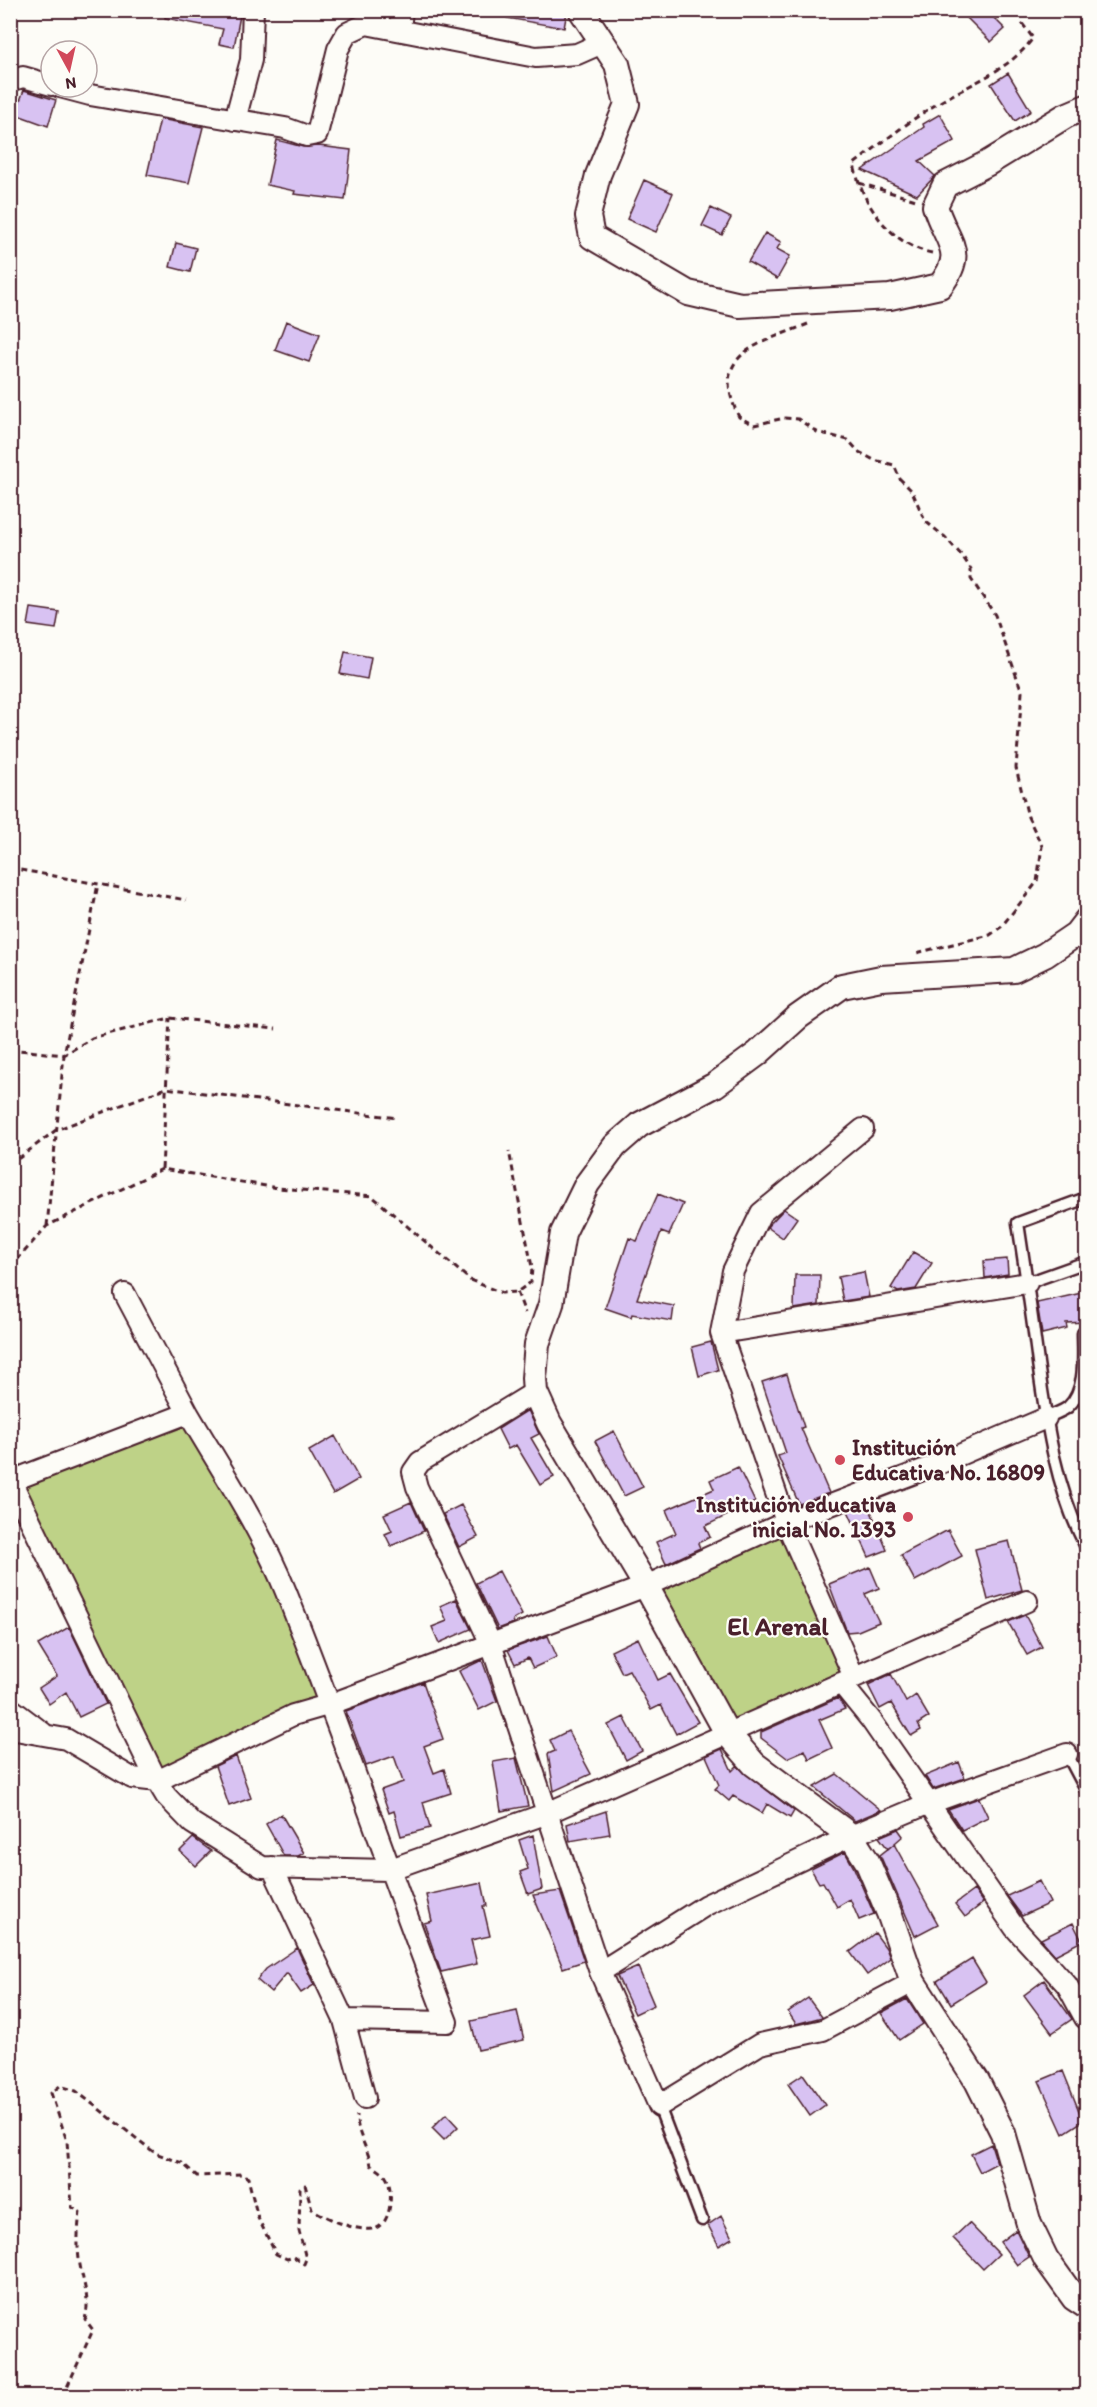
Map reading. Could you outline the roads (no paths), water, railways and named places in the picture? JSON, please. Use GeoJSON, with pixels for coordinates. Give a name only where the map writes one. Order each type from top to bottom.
{"type":"FeatureCollection","features":[{"type":"Feature","properties":{"kind":"street"},"geometry":{"type":"LineString","coordinates":[[235,120],[251,60],[253,10]]}},
{"type":"Feature","properties":{"kind":"street"},"geometry":{"type":"LineString","coordinates":[[581,10],[617,64],[627,104],[598,175],[588,216],[592,237],[688,293],[740,305],[890,297],[940,286],[953,270],[955,253],[942,229],[935,206],[945,185],[988,164],[1065,116],[1086,107]]}},
{"type":"Feature","properties":{"kind":"street"},"geometry":{"type":"LineString","coordinates":[[99,97],[285,128],[307,136],[317,134],[338,50],[347,33],[366,24],[401,20],[536,57],[577,54],[602,43]]}},
{"type":"Feature","properties":{"kind":"street"},"geometry":{"type":"LineString","coordinates":[[10,81],[23,77],[39,82]]}},
{"type":"Feature","properties":{"kind":"street"},"geometry":{"type":"LineString","coordinates":[[1086,921],[1076,934],[1045,955],[1014,970],[881,978],[842,986],[798,1017],[757,1054],[715,1085],[639,1125],[615,1146],[587,1184],[563,1233],[550,1304],[537,1344],[535,1392],[549,1423],[646,1586],[728,1733],[753,1764],[851,1836],[867,1861],[890,1912],[913,1982],[977,2081],[1003,2133],[1029,2224],[1046,2259],[1074,2298],[1086,2306]]}},
{"type":"Feature","properties":{"kind":"street"},"geometry":{"type":"LineString","coordinates":[[863,1129],[761,1214],[734,1271],[721,1333],[786,1522],[847,1680],[927,1804],[1016,1928],[1067,1985],[1086,2019]]}},
{"type":"Feature","properties":{"kind":"street"},"geometry":{"type":"LineString","coordinates":[[721,1333],[1027,1283]]}},
{"type":"Feature","properties":{"kind":"street"},"geometry":{"type":"LineString","coordinates":[[125,1294],[188,1413],[249,1518],[286,1591],[331,1704],[388,1870],[447,2022],[344,2020]]}},
{"type":"Feature","properties":{"kind":"street"},"geometry":{"type":"LineString","coordinates":[[535,1392],[420,1462],[413,1472],[417,1487],[491,1644],[545,1814],[600,1972],[659,2106],[760,2044],[823,2030],[913,1982]]}},
{"type":"Feature","properties":{"kind":"street"},"geometry":{"type":"LineString","coordinates":[[188,1413],[11,1481],[166,1796],[192,1823],[262,1867],[388,1870],[545,1814],[1028,1601]]}},
{"type":"Feature","properties":{"kind":"street"},"geometry":{"type":"LineString","coordinates":[[10,1729],[66,1740],[132,1778],[157,1781],[293,1715],[331,1704],[646,1586],[786,1522],[936,1465],[1046,1418]]}},
{"type":"Feature","properties":{"kind":"street"},"geometry":{"type":"LineString","coordinates":[[10,1708],[47,1736]]}},
{"type":"Feature","properties":{"kind":"street"},"geometry":{"type":"LineString","coordinates":[[600,1972],[706,1905],[851,1836],[927,1804],[1067,1754]]}},
{"type":"Feature","properties":{"kind":"street"},"geometry":{"type":"LineString","coordinates":[[272,1867],[344,2020],[365,2098]]}},
{"type":"Feature","properties":{"kind":"lane"},"geometry":{"type":"LineString","coordinates":[[1086,1198],[1018,1222],[1046,1418],[1059,1483],[1074,1523],[1086,1546]]}},
{"type":"Feature","properties":{"kind":"lane"},"geometry":{"type":"LineString","coordinates":[[1027,1283],[1086,1262]]}},
{"type":"Feature","properties":{"kind":"lane"},"geometry":{"type":"LineString","coordinates":[[1046,1418],[1068,1407],[1079,1388],[1084,1363],[1083,1333]]}},
{"type":"Feature","properties":{"kind":"lane"},"geometry":{"type":"LineString","coordinates":[[1067,1754],[1086,1790]]}},
{"type":"Feature","properties":{"kind":"lane"},"geometry":{"type":"LineString","coordinates":[[659,2106],[702,2220]]}},
{"type":"Feature","properties":{"kind":"place","name":"Institución Educativa No. 16809"},"geometry":{"type":"Point","coordinates":[840,1460]}},
{"type":"Feature","properties":{"kind":"place","name":"Institución educativa inicial No. 1393"},"geometry":{"type":"Point","coordinates":[908,1517]}},
{"type":"Feature","properties":{"kind":"district","name":"El Arenal"},"geometry":{"type":"Point","coordinates":[778,1626]}}]}
